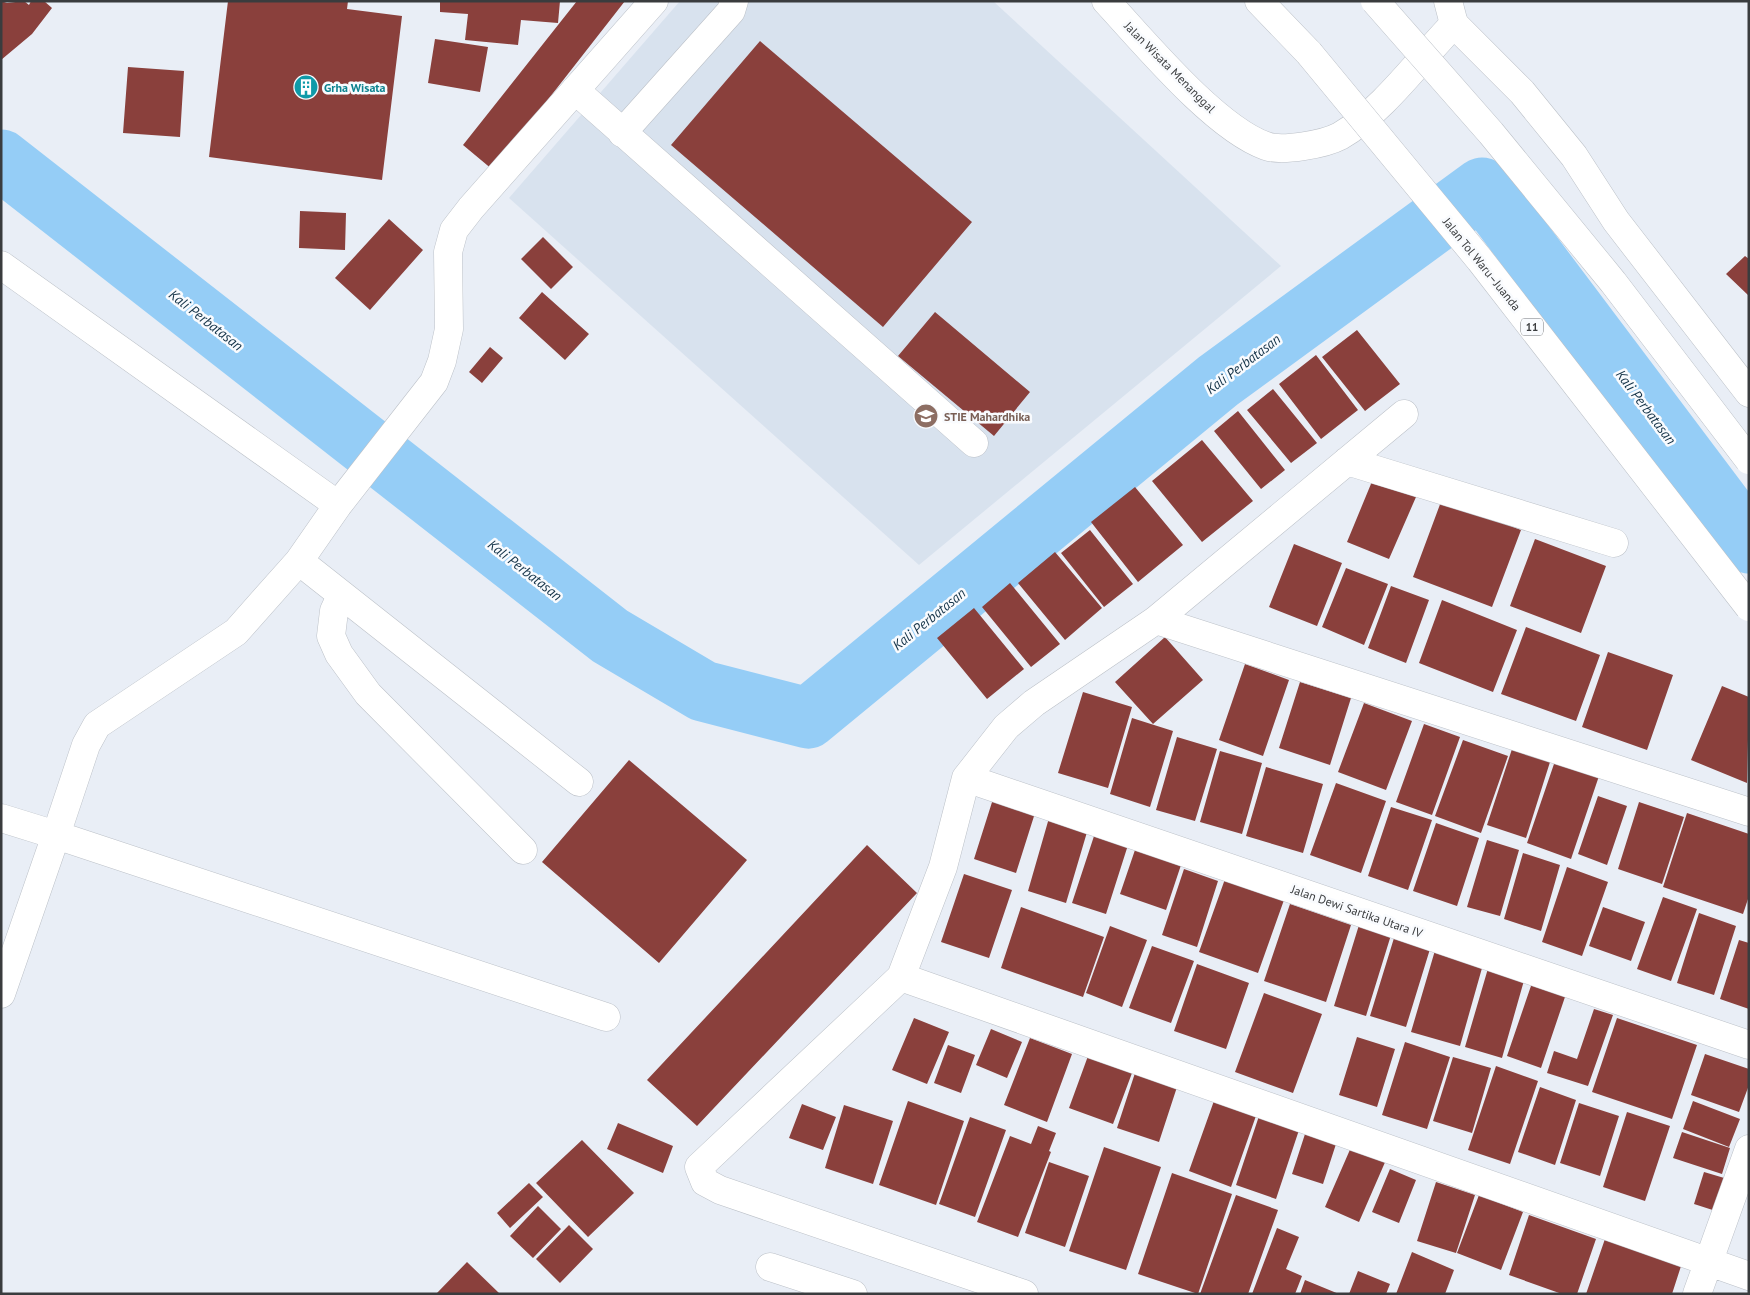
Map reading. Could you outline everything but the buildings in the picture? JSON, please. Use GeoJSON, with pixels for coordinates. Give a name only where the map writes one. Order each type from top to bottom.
{"type":"FeatureCollection","features":[{"type":"Feature","properties":{"kind":"main road"},"geometry":{"type":"LineString","coordinates":[[1,994],[86,745],[97,725],[236,632],[298,562],[338,505],[434,382],[442,361],[449,328],[448,252],[454,230],[478,200],[654,1]]}},
{"type":"Feature","properties":{"kind":"main road"},"geometry":{"type":"LineString","coordinates":[[622,133],[731,12],[734,1]]}},
{"type":"Feature","properties":{"kind":"main road","name":"Jalan Wisata Menanggal"},"geometry":{"type":"LineString","coordinates":[[1106,1],[1188,88],[1218,116],[1248,138],[1267,147],[1295,148],[1339,136],[1382,102],[1451,13]]}},
{"type":"Feature","properties":{"kind":"main road","name":"Jalan Tol Waru–Juanda"},"geometry":{"type":"LineString","coordinates":[[1259,1],[1309,52],[1480,260],[1749,606]]}},
{"type":"Feature","properties":{"kind":"main road"},"geometry":{"type":"LineString","coordinates":[[1375,1],[1490,132],[1613,282],[1749,460]]}},
{"type":"Feature","properties":{"kind":"main road"},"geometry":{"type":"LineString","coordinates":[[1451,13],[1522,92],[1574,156],[1616,222],[1749,393]]}},
{"type":"Feature","properties":{"kind":"main road"},"geometry":{"type":"LineString","coordinates":[[575,90],[974,444]]}},
{"type":"Feature","properties":{"kind":"main road"},"geometry":{"type":"LineString","coordinates":[[1,265],[338,505]]}},
{"type":"Feature","properties":{"kind":"main road"},"geometry":{"type":"LineString","coordinates":[[1024,1294],[720,1190],[705,1182],[699,1167],[901,977],[943,867],[966,778],[1006,727],[1034,703],[1156,620],[1404,414]]}},
{"type":"Feature","properties":{"kind":"main road"},"geometry":{"type":"LineString","coordinates":[[1348,461],[1614,543]]}},
{"type":"Feature","properties":{"kind":"main road"},"geometry":{"type":"LineString","coordinates":[[298,562],[579,782]]}},
{"type":"Feature","properties":{"kind":"main road"},"geometry":{"type":"LineString","coordinates":[[341,596],[334,611],[331,636],[339,654],[368,694],[501,830],[523,850]]}},
{"type":"Feature","properties":{"kind":"main road"},"geometry":{"type":"LineString","coordinates":[[1156,620],[1749,812]]}},
{"type":"Feature","properties":{"kind":"main road","name":"Jalan Dewi Sartika Utara IV"},"geometry":{"type":"LineString","coordinates":[[966,778],[1749,1045]]}},
{"type":"Feature","properties":{"kind":"main road"},"geometry":{"type":"LineString","coordinates":[[1,818],[606,1017]]}},
{"type":"Feature","properties":{"kind":"main road"},"geometry":{"type":"LineString","coordinates":[[901,977],[1749,1276]]}},
{"type":"Feature","properties":{"kind":"main road"},"geometry":{"type":"LineString","coordinates":[[1697,1294],[1749,1149]]}},
{"type":"Feature","properties":{"kind":"main road"},"geometry":{"type":"LineString","coordinates":[[770,1267],[853,1294]]}},
{"type":"Feature","properties":{"kind":"shaded area","name":"STIE Mahardhika"},"geometry":{"type":"Polygon","coordinates":[[[680,1],[993,1],[1281,266],[919,565],[509,198],[680,1]]]}},
{"type":"Feature","properties":{"kind":"waterway","name":"Kali Perbatasan"},"geometry":{"type":"LineString","coordinates":[[1,160],[610,636],[703,691],[808,718],[1218,381],[1482,188],[1749,543]]}},
{"type":"Feature","properties":{"kind":"place","name":"Grha Wisata"},"geometry":{"type":"Point","coordinates":[306,87]}},
{"type":"Feature","properties":{"kind":"place","name":"STIE Mahardhika"},"geometry":{"type":"Point","coordinates":[926,416]}}]}
